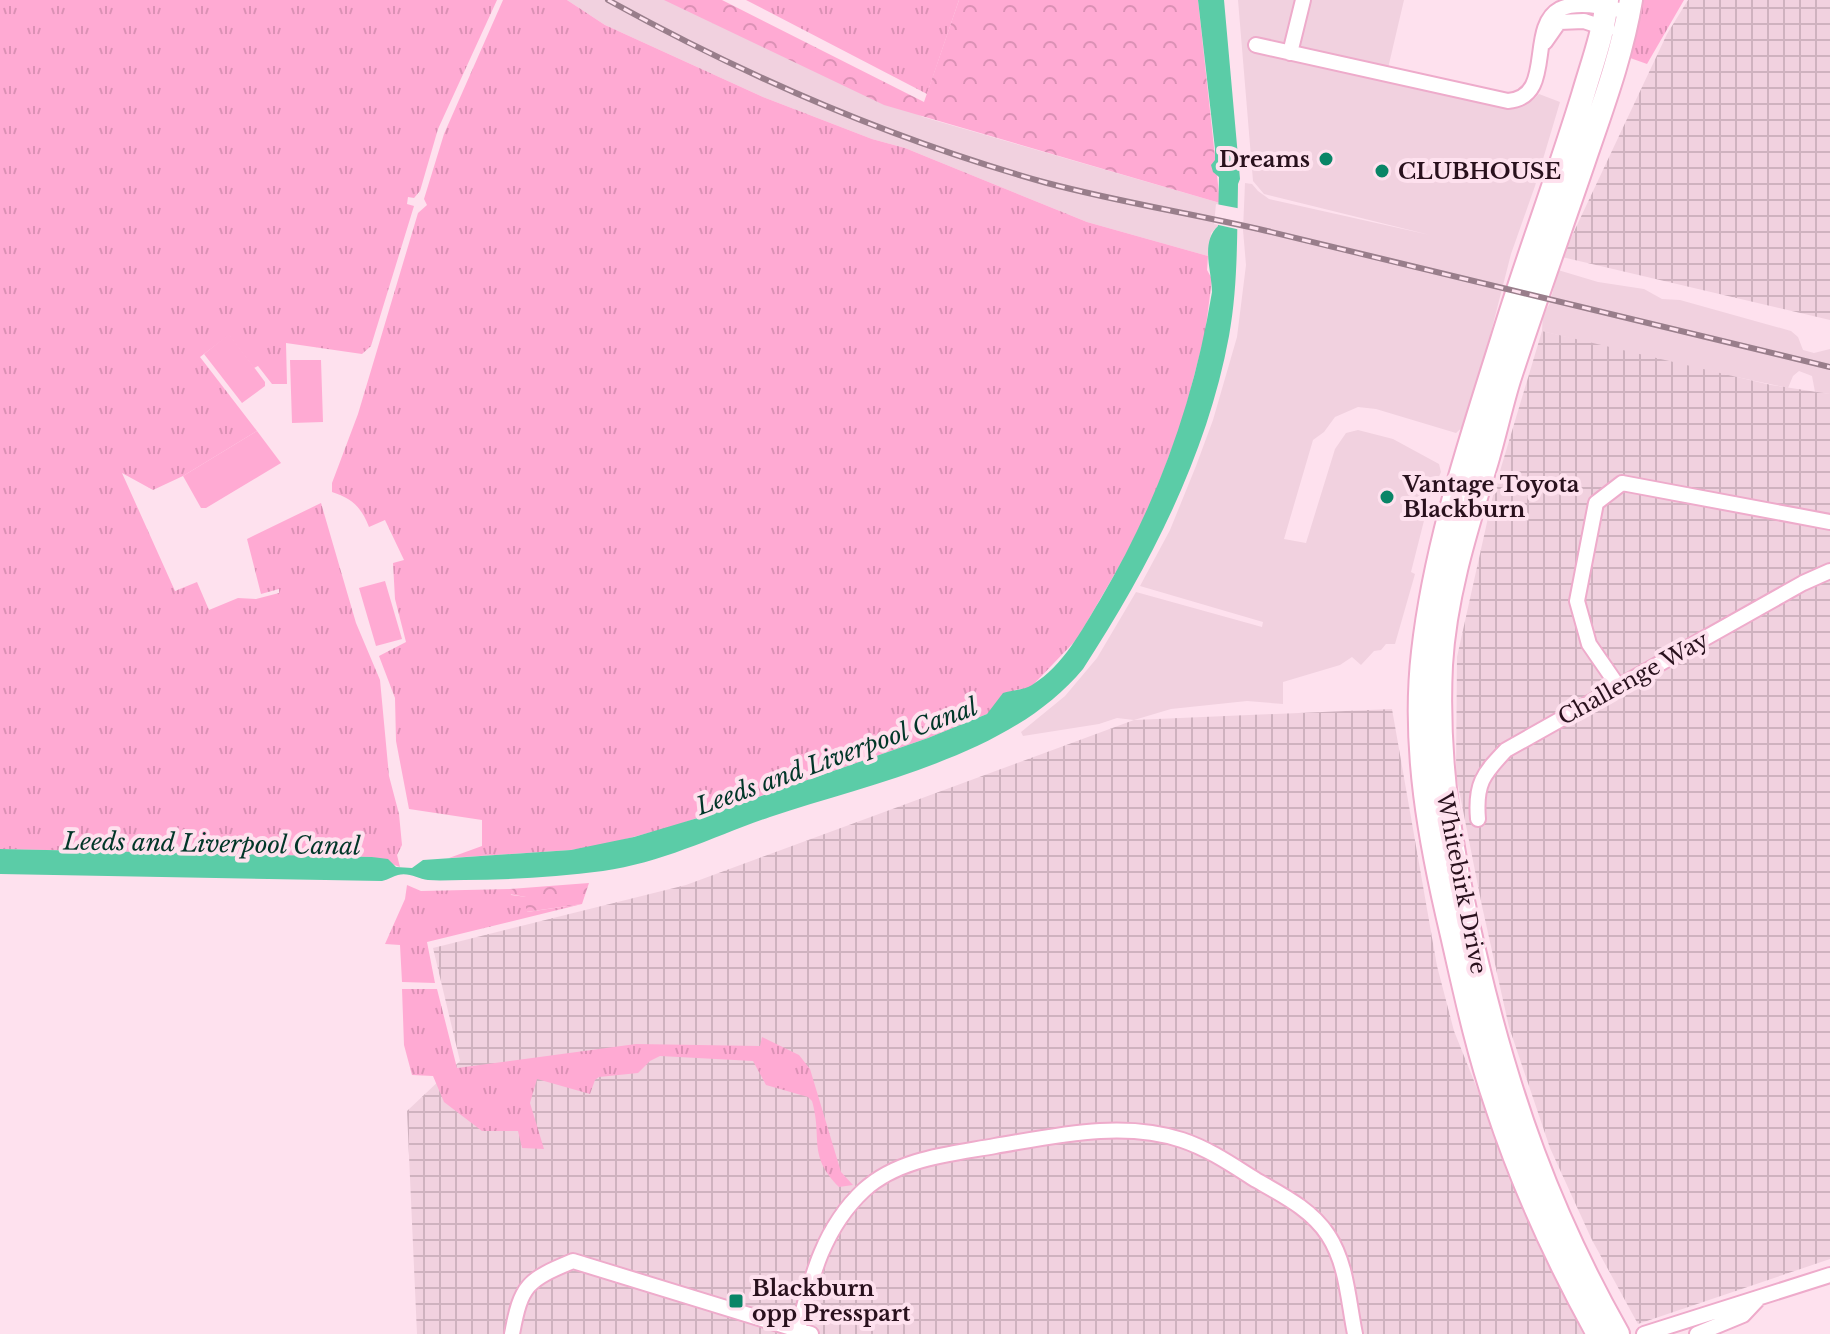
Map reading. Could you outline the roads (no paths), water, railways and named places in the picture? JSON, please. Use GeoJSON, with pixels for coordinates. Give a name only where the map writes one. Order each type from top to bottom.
{"type":"FeatureCollection","features":[{"type":"Feature","properties":{"kind":"highway","name":"Whitebirk Drive"},"geometry":{"type":"LineString","coordinates":[[1618,1334],[1552,1204],[1512,1095],[1494,1035],[1450,840],[1441,773],[1441,664],[1449,601],[1463,540],[1509,382],[1603,106],[1630,6]]}},
{"type":"Feature","properties":{"kind":"highway","name":"Whitebirk Drive"},"geometry":{"type":"LineString","coordinates":[[1598,1334],[1554,1251],[1521,1175],[1471,1020],[1431,843],[1422,767],[1420,706],[1422,654],[1433,587],[1465,459],[1527,258],[1572,132],[1605,12]]}},
{"type":"Feature","properties":{"kind":"street"},"geometry":{"type":"LineString","coordinates":[[1290,53],[1303,0]]}},
{"type":"Feature","properties":{"kind":"street"},"geometry":{"type":"LineString","coordinates":[[1256,45],[1508,101],[1518,100],[1532,86],[1542,46],[1559,22],[1584,21],[1630,6]]}},
{"type":"Feature","properties":{"kind":"street"},"geometry":{"type":"LineString","coordinates":[[1605,12],[1624,34]]}},
{"type":"Feature","properties":{"kind":"street"},"geometry":{"type":"LineString","coordinates":[[1618,686],[1589,644],[1577,601],[1596,503],[1622,483],[1830,522]]}},
{"type":"Feature","properties":{"kind":"street","name":"Challenge Way"},"geometry":{"type":"LineString","coordinates":[[1478,819],[1476,794],[1485,771],[1506,750],[1803,583],[1830,571]]}},
{"type":"Feature","properties":{"kind":"street"},"geometry":{"type":"LineString","coordinates":[[512,1334],[516,1308],[524,1289],[542,1274],[573,1261],[804,1332],[812,1276],[830,1231],[850,1204],[882,1176],[930,1157],[1079,1132],[1123,1131],[1184,1140],[1225,1160],[1300,1206],[1328,1234],[1336,1250],[1343,1267],[1355,1334]]}},
{"type":"Feature","properties":{"kind":"street"},"geometry":{"type":"LineString","coordinates":[[1644,1334],[1830,1275]]}},
{"type":"Feature","properties":{"kind":"street"},"geometry":{"type":"LineString","coordinates":[[1697,1334],[1743,1315],[1759,1298]]}},
{"type":"Feature","properties":{"kind":"railway"},"geometry":{"type":"LineString","coordinates":[[608,0],[714,55],[822,104],[877,127],[990,166],[1074,190],[1267,231],[1830,367]]}},
{"type":"Feature","properties":{"kind":"place","name":"Dreams"},"geometry":{"type":"Point","coordinates":[1326,159]}},
{"type":"Feature","properties":{"kind":"place","name":"CLUBHOUSE"},"geometry":{"type":"Point","coordinates":[1382,171]}},
{"type":"Feature","properties":{"kind":"place","name":"Vantage Toyota Blackburn"},"geometry":{"type":"Point","coordinates":[1387,497]}},
{"type":"Feature","properties":{"kind":"place","name":"Blackburn opp Presspart"},"geometry":{"type":"Point","coordinates":[736,1301]}},
{"type":"Feature","properties":{"kind":"water label","name":"Leeds and Liverpool Canal"},"geometry":{"type":"Point","coordinates":[837,757]}},
{"type":"Feature","properties":{"kind":"water label","name":"Leeds and Liverpool Canal"},"geometry":{"type":"Point","coordinates":[212,844]}}]}
